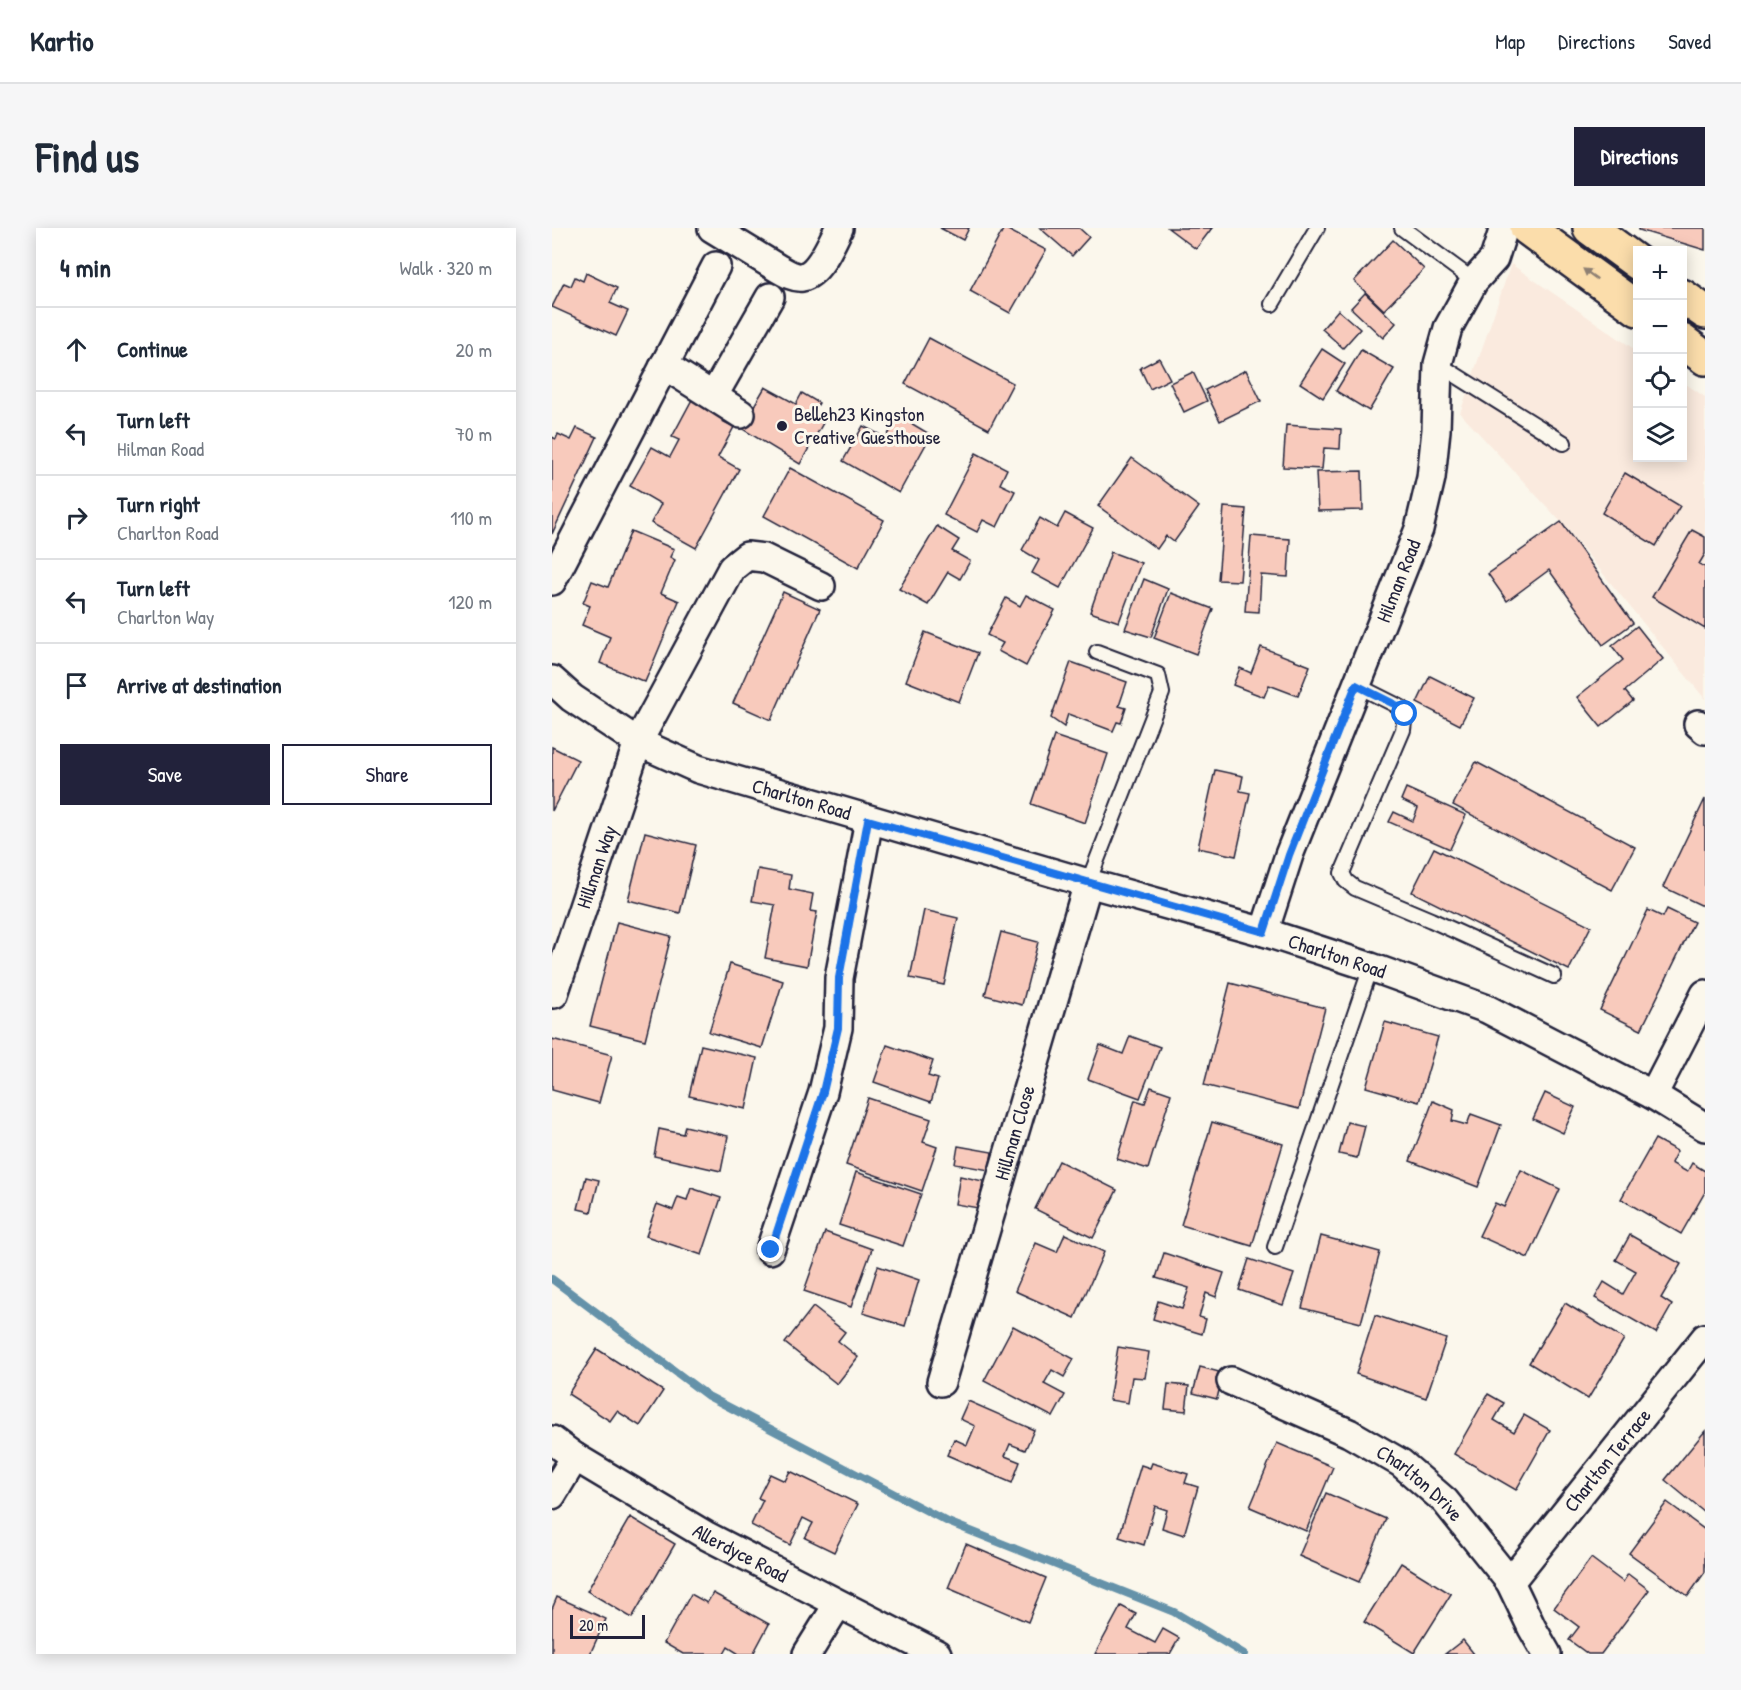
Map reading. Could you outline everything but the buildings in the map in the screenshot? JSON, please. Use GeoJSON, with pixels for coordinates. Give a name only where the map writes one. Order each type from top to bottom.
{"type":"FeatureCollection","features":[{"type":"Feature","properties":{"kind":"main road"},"geometry":{"type":"LineString","coordinates":[[1527,228],[1633,305]]}},
{"type":"Feature","properties":{"kind":"main road"},"geometry":{"type":"LineString","coordinates":[[1590,228],[1633,259]]}},
{"type":"Feature","properties":{"kind":"main road"},"geometry":{"type":"LineString","coordinates":[[1687,299],[1705,312]]}},
{"type":"Feature","properties":{"kind":"main road"},"geometry":{"type":"LineString","coordinates":[[1687,344],[1705,358]]}},
{"type":"Feature","properties":{"kind":"street"},"geometry":{"type":"LineString","coordinates":[[712,228],[779,269],[802,277],[812,273],[819,264],[839,228]]}},
{"type":"Feature","properties":{"kind":"street","name":"Hilman Road"},"geometry":{"type":"LineString","coordinates":[[1264,932],[1289,855],[1419,529],[1431,478],[1436,430],[1438,364],[1448,328],[1474,281],[1494,258],[1504,228]]}},
{"type":"Feature","properties":{"kind":"street"},"geometry":{"type":"LineString","coordinates":[[552,581],[716,267]]}},
{"type":"Feature","properties":{"kind":"street"},"geometry":{"type":"LineString","coordinates":[[714,395],[771,297]]}},
{"type":"Feature","properties":{"kind":"street"},"geometry":{"type":"LineString","coordinates":[[664,365],[741,414]]}},
{"type":"Feature","properties":{"kind":"street","name":"Hillman Way"},"geometry":{"type":"LineString","coordinates":[[554,994],[638,742],[732,568],[747,556],[764,558],[821,586]]}},
{"type":"Feature","properties":{"kind":"street","name":"Charlton Road"},"geometry":{"type":"LineString","coordinates":[[552,680],[572,698],[638,742],[698,769],[868,820],[1264,932],[1371,967],[1487,1009],[1653,1095],[1705,1126]]}},
{"type":"Feature","properties":{"kind":"street"},"geometry":{"type":"LineString","coordinates":[[771,1250],[823,1092],[838,1028],[839,978],[868,820]]}},
{"type":"Feature","properties":{"kind":"street","name":"Hillman Close"},"geometry":{"type":"LineString","coordinates":[[941,1382],[1088,883]]}},
{"type":"Feature","properties":{"kind":"street"},"geometry":{"type":"LineString","coordinates":[[1653,1095],[1705,994]]}},
{"type":"Feature","properties":{"kind":"street","name":"Charlton Terrace"},"geometry":{"type":"LineString","coordinates":[[1510,1582],[1705,1338]]}},
{"type":"Feature","properties":{"kind":"street","name":"Charlton Drive"},"geometry":{"type":"LineString","coordinates":[[1231,1381],[1349,1433],[1401,1463],[1445,1501],[1510,1582],[1547,1654]]}},
{"type":"Feature","properties":{"kind":"street","name":"Allerdyce Road"},"geometry":{"type":"LineString","coordinates":[[552,1440],[575,1457],[707,1536],[937,1654]]}},
{"type":"Feature","properties":{"kind":"street"},"geometry":{"type":"LineString","coordinates":[[552,1495],[575,1457]]}},
{"type":"Feature","properties":{"kind":"street"},"geometry":{"type":"LineString","coordinates":[[807,1654],[838,1604]]}},
{"type":"Feature","properties":{"kind":"lane"},"geometry":{"type":"LineString","coordinates":[[1272,304],[1317,228]]}},
{"type":"Feature","properties":{"kind":"lane"},"geometry":{"type":"LineString","coordinates":[[1402,228],[1474,281]]}},
{"type":"Feature","properties":{"kind":"lane"},"geometry":{"type":"LineString","coordinates":[[1438,364],[1564,443]]}},
{"type":"Feature","properties":{"kind":"lane"},"geometry":{"type":"LineString","coordinates":[[1088,883],[1162,693],[1158,675],[1098,652]]}},
{"type":"Feature","properties":{"kind":"lane"},"geometry":{"type":"LineString","coordinates":[[1356,685],[1402,708],[1405,714],[1403,730],[1342,873],[1346,881],[1355,888],[1554,976]]}},
{"type":"Feature","properties":{"kind":"lane"},"geometry":{"type":"LineString","coordinates":[[1275,1247],[1371,967]]}},
{"type":"Feature","properties":{"kind":"shaded area"},"geometry":{"type":"Polygon","coordinates":[[[1511,264],[1633,348],[1633,462],[1687,462],[1687,385],[1705,397],[1705,699],[1561,522],[1460,413],[1511,264]]]}},
{"type":"Feature","properties":{"kind":"waterway"},"geometry":{"type":"LineString","coordinates":[[552,1279],[708,1396],[948,1522],[1174,1612],[1244,1654]]}},
{"type":"Feature","properties":{"kind":"place","name":"Belleh23 Kingston Creative Guesthouse"},"geometry":{"type":"Point","coordinates":[782,426]}},
{"type":"Feature","properties":{"kind":"route"},"geometry":{"type":"LineString","coordinates":[[771,1250],[823,1092],[838,1028],[839,978],[868,820],[1264,932],[1289,855],[1356,685],[1402,708],[1405,714]]}}]}
